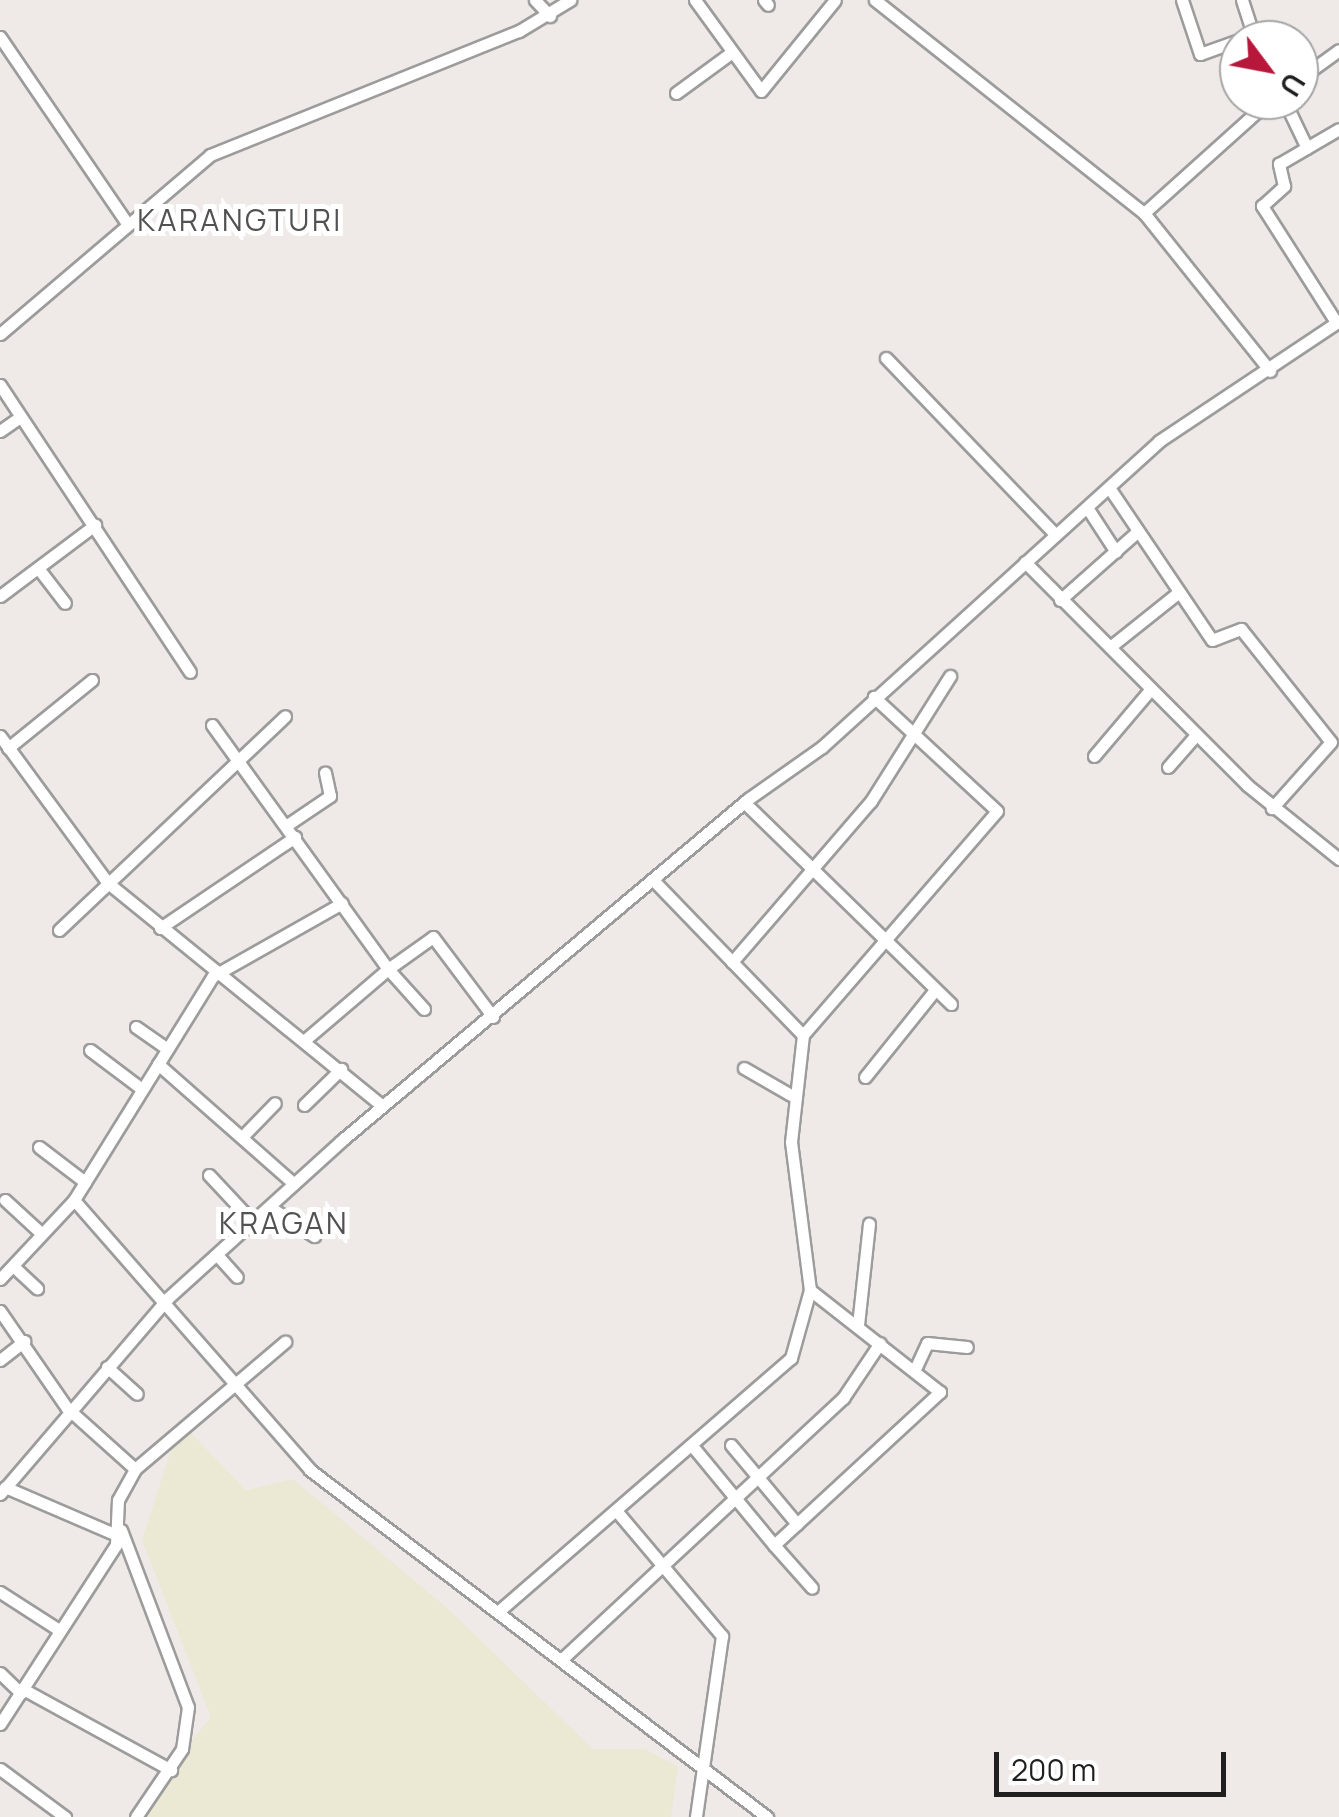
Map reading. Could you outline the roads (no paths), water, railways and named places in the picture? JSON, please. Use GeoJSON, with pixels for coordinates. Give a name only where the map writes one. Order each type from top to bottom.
{"type":"FeatureCollection","features":[{"type":"Feature","properties":{"kind":"street"},"geometry":{"type":"LineString","coordinates":[[535,0],[550,16]]}},
{"type":"Feature","properties":{"kind":"street"},"geometry":{"type":"LineString","coordinates":[[0,334],[126,222],[210,156],[550,16],[570,0]]}},
{"type":"Feature","properties":{"kind":"street"},"geometry":{"type":"LineString","coordinates":[[701,2],[728,54],[764,90],[835,0]]}},
{"type":"Feature","properties":{"kind":"street"},"geometry":{"type":"LineString","coordinates":[[875,0],[1144,213],[1270,370]]}},
{"type":"Feature","properties":{"kind":"street"},"geometry":{"type":"LineString","coordinates":[[1182,0],[1200,54],[1219,48]]}},
{"type":"Feature","properties":{"kind":"street"},"geometry":{"type":"LineString","coordinates":[[0,38],[126,222]]}},
{"type":"Feature","properties":{"kind":"street"},"geometry":{"type":"LineString","coordinates":[[1335,53],[1339,67]]}},
{"type":"Feature","properties":{"kind":"street"},"geometry":{"type":"LineString","coordinates":[[676,93],[728,54]]}},
{"type":"Feature","properties":{"kind":"street"},"geometry":{"type":"LineString","coordinates":[[1144,213],[1248,120]]}},
{"type":"Feature","properties":{"kind":"street"},"geometry":{"type":"LineString","coordinates":[[1294,120],[1307,148]]}},
{"type":"Feature","properties":{"kind":"street"},"geometry":{"type":"LineString","coordinates":[[120,1533],[3,1490],[67,1408],[168,1298],[382,1106],[656,883],[874,697],[1088,509],[1159,441],[1338,322],[1262,206],[1284,186],[1278,165],[1339,129]]}},
{"type":"Feature","properties":{"kind":"street"},"geometry":{"type":"LineString","coordinates":[[886,358],[1056,535]]}},
{"type":"Feature","properties":{"kind":"street"},"geometry":{"type":"LineString","coordinates":[[0,386],[190,672]]}},
{"type":"Feature","properties":{"kind":"street"},"geometry":{"type":"LineString","coordinates":[[0,432],[20,418]]}},
{"type":"Feature","properties":{"kind":"street"},"geometry":{"type":"LineString","coordinates":[[1110,489],[1213,642],[1242,629],[1331,742],[1272,808]]}},
{"type":"Feature","properties":{"kind":"street"},"geometry":{"type":"LineString","coordinates":[[1088,509],[1116,552]]}},
{"type":"Feature","properties":{"kind":"street"},"geometry":{"type":"LineString","coordinates":[[0,596],[95,525]]}},
{"type":"Feature","properties":{"kind":"street"},"geometry":{"type":"LineString","coordinates":[[1060,600],[1138,531]]}},
{"type":"Feature","properties":{"kind":"street"},"geometry":{"type":"LineString","coordinates":[[1025,562],[1272,808],[1339,859]]}},
{"type":"Feature","properties":{"kind":"street"},"geometry":{"type":"LineString","coordinates":[[38,568],[65,603]]}},
{"type":"Feature","properties":{"kind":"street"},"geometry":{"type":"LineString","coordinates":[[1110,647],[1179,592]]}},
{"type":"Feature","properties":{"kind":"street"},"geometry":{"type":"LineString","coordinates":[[732,962],[915,742],[950,676]]}},
{"type":"Feature","properties":{"kind":"street"},"geometry":{"type":"LineString","coordinates":[[92,680],[4,742],[108,883],[160,928],[306,1039],[382,1106]]}},
{"type":"Feature","properties":{"kind":"street"},"geometry":{"type":"LineString","coordinates":[[1094,756],[1150,690]]}},
{"type":"Feature","properties":{"kind":"street"},"geometry":{"type":"LineString","coordinates":[[500,1610],[619,1514],[791,1358],[810,1290],[790,1095],[803,1035],[891,941],[997,810],[915,742],[874,697]]}},
{"type":"Feature","properties":{"kind":"street"},"geometry":{"type":"LineString","coordinates":[[58,930],[284,716]]}},
{"type":"Feature","properties":{"kind":"street"},"geometry":{"type":"LineString","coordinates":[[212,725],[234,762],[291,831],[388,969],[424,1009]]}},
{"type":"Feature","properties":{"kind":"street"},"geometry":{"type":"LineString","coordinates":[[1168,767],[1196,735]]}},
{"type":"Feature","properties":{"kind":"street"},"geometry":{"type":"LineString","coordinates":[[160,928],[291,831],[330,796],[325,773]]}},
{"type":"Feature","properties":{"kind":"street"},"geometry":{"type":"LineString","coordinates":[[747,805],[891,941],[950,1004]]}},
{"type":"Feature","properties":{"kind":"street"},"geometry":{"type":"LineString","coordinates":[[656,883],[803,1035]]}},
{"type":"Feature","properties":{"kind":"street"},"geometry":{"type":"LineString","coordinates":[[0,1279],[74,1200],[220,970],[342,903]]}},
{"type":"Feature","properties":{"kind":"street"},"geometry":{"type":"LineString","coordinates":[[306,1039],[388,969],[435,937],[493,1017]]}},
{"type":"Feature","properties":{"kind":"street"},"geometry":{"type":"LineString","coordinates":[[865,1077],[935,990]]}},
{"type":"Feature","properties":{"kind":"street"},"geometry":{"type":"LineString","coordinates":[[136,1027],[167,1048]]}},
{"type":"Feature","properties":{"kind":"street"},"geometry":{"type":"LineString","coordinates":[[90,1050],[142,1089]]}},
{"type":"Feature","properties":{"kind":"street"},"geometry":{"type":"LineString","coordinates":[[158,1064],[294,1184]]}},
{"type":"Feature","properties":{"kind":"street"},"geometry":{"type":"LineString","coordinates":[[744,1068],[790,1095]]}},
{"type":"Feature","properties":{"kind":"street"},"geometry":{"type":"LineString","coordinates":[[304,1105],[340,1069]]}},
{"type":"Feature","properties":{"kind":"street"},"geometry":{"type":"LineString","coordinates":[[242,1137],[275,1103]]}},
{"type":"Feature","properties":{"kind":"street"},"geometry":{"type":"LineString","coordinates":[[39,1147],[85,1182]]}},
{"type":"Feature","properties":{"kind":"street"},"geometry":{"type":"LineString","coordinates":[[209,1175],[253,1222]]}},
{"type":"Feature","properties":{"kind":"street"},"geometry":{"type":"LineString","coordinates":[[4,1200],[42,1234]]}},
{"type":"Feature","properties":{"kind":"street"},"geometry":{"type":"LineString","coordinates":[[74,1200],[168,1298],[310,1470],[704,1764],[767,1817]]}},
{"type":"Feature","properties":{"kind":"street"},"geometry":{"type":"LineString","coordinates":[[270,1207],[314,1236]]}},
{"type":"Feature","properties":{"kind":"street"},"geometry":{"type":"LineString","coordinates":[[858,1324],[869,1224]]}},
{"type":"Feature","properties":{"kind":"street"},"geometry":{"type":"LineString","coordinates":[[218,1256],[237,1277]]}},
{"type":"Feature","properties":{"kind":"street"},"geometry":{"type":"LineString","coordinates":[[13,1266],[37,1288]]}},
{"type":"Feature","properties":{"kind":"street"},"geometry":{"type":"LineString","coordinates":[[774,1546],[938,1397],[937,1381],[810,1290]]}},
{"type":"Feature","properties":{"kind":"street"},"geometry":{"type":"LineString","coordinates":[[0,1312],[24,1341],[67,1408],[135,1469]]}},
{"type":"Feature","properties":{"kind":"street"},"geometry":{"type":"LineString","coordinates":[[0,1360],[24,1341]]}},
{"type":"Feature","properties":{"kind":"street"},"geometry":{"type":"LineString","coordinates":[[136,1817],[171,1770],[184,1743],[185,1691],[120,1533],[118,1500],[135,1469],[285,1342]]}},
{"type":"Feature","properties":{"kind":"street"},"geometry":{"type":"LineString","coordinates":[[562,1660],[853,1388],[880,1342]]}},
{"type":"Feature","properties":{"kind":"street"},"geometry":{"type":"LineString","coordinates":[[916,1367],[927,1343],[967,1347]]}},
{"type":"Feature","properties":{"kind":"street"},"geometry":{"type":"LineString","coordinates":[[107,1366],[138,1394]]}},
{"type":"Feature","properties":{"kind":"street"},"geometry":{"type":"LineString","coordinates":[[731,1445],[798,1524]]}},
{"type":"Feature","properties":{"kind":"street"},"geometry":{"type":"LineString","coordinates":[[694,1448],[812,1588]]}},
{"type":"Feature","properties":{"kind":"street"},"geometry":{"type":"LineString","coordinates":[[619,1514],[722,1636],[696,1817]]}},
{"type":"Feature","properties":{"kind":"street"},"geometry":{"type":"LineString","coordinates":[[0,1724],[120,1533]]}},
{"type":"Feature","properties":{"kind":"street"},"geometry":{"type":"LineString","coordinates":[[0,1592],[60,1630]]}},
{"type":"Feature","properties":{"kind":"street"},"geometry":{"type":"LineString","coordinates":[[0,1673],[22,1691],[171,1770]]}},
{"type":"Feature","properties":{"kind":"street"},"geometry":{"type":"LineString","coordinates":[[0,1769],[60,1816]]}},
{"type":"Feature","properties":{"kind":"district","name":"KARANGTURI"},"geometry":{"type":"Point","coordinates":[240,220]}},
{"type":"Feature","properties":{"kind":"district","name":"KRAGAN"},"geometry":{"type":"Point","coordinates":[284,1223]}}]}
